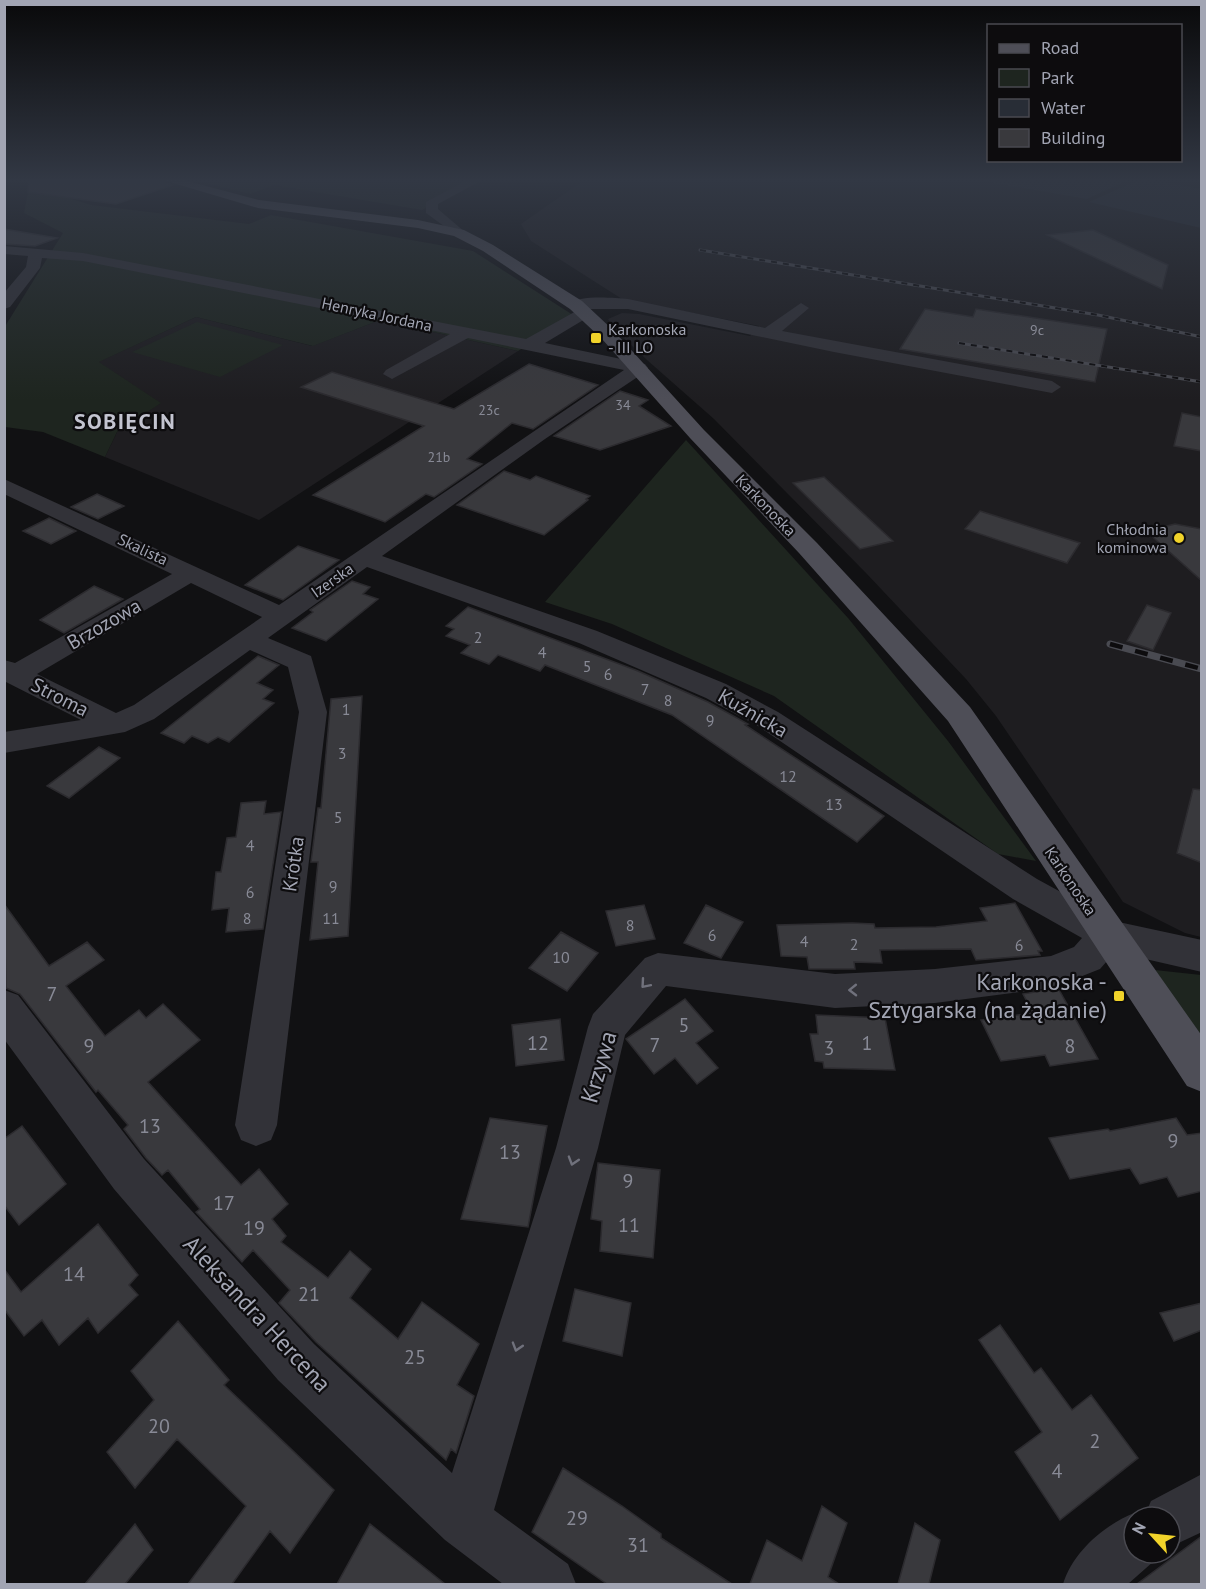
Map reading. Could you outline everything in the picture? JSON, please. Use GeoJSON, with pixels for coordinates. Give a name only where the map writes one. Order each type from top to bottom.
{"type":"FeatureCollection","features":[{"type":"Feature","properties":{"kind":"main road","name":"Karkonoska"},"geometry":{"type":"LineString","coordinates":[[494,252],[580,309],[639,368],[697,434],[808,548],[959,714],[1202,1072]]}},
{"type":"Feature","properties":{"kind":"street","name":"Henryka Jordana"},"geometry":{"type":"LineString","coordinates":[[21,252],[83,257],[185,276],[639,368]]}},
{"type":"Feature","properties":{"kind":"street"},"geometry":{"type":"LineString","coordinates":[[4,304],[33,268],[36,254]]}},
{"type":"Feature","properties":{"kind":"street"},"geometry":{"type":"LineString","coordinates":[[528,345],[580,309],[606,302],[628,304],[770,332],[828,353],[1052,387]]}},
{"type":"Feature","properties":{"kind":"street"},"geometry":{"type":"LineString","coordinates":[[770,332],[801,308]]}},
{"type":"Feature","properties":{"kind":"street","name":"Henryka Jordana"},"geometry":{"type":"LineString","coordinates":[[392,374],[466,332]]}},
{"type":"Feature","properties":{"kind":"street","name":"Izerska"},"geometry":{"type":"LineString","coordinates":[[4,743],[115,726],[144,712],[538,435],[639,368]]}},
{"type":"Feature","properties":{"kind":"street","name":"Skalista"},"geometry":{"type":"LineString","coordinates":[[4,485],[192,572],[280,616]]}},
{"type":"Feature","properties":{"kind":"street","name":"Kuźnicka"},"geometry":{"type":"LineString","coordinates":[[365,558],[588,637],[716,691],[768,718],[1025,889],[1107,935],[1202,956]]}},
{"type":"Feature","properties":{"kind":"street","name":"Brzozowa"},"geometry":{"type":"LineString","coordinates":[[10,672],[192,572]]}},
{"type":"Feature","properties":{"kind":"street","name":"Krótka"},"geometry":{"type":"LineString","coordinates":[[247,639],[301,662],[313,712],[256,1125]]}},
{"type":"Feature","properties":{"kind":"street","name":"Stroma"},"geometry":{"type":"LineString","coordinates":[[10,672],[115,726]]}},
{"type":"Feature","properties":{"kind":"street","name":"Krzywa"},"geometry":{"type":"LineString","coordinates":[[464,1521],[577,1148],[607,1027],[658,969],[835,991],[935,986],[1052,972],[1087,958],[1107,935]]}},
{"type":"Feature","properties":{"kind":"street","name":"Aleksandra Hercena"},"geometry":{"type":"LineString","coordinates":[[4,1007],[129,1174],[296,1362],[464,1521],[548,1584]]}},
{"type":"Feature","properties":{"kind":"street"},"geometry":{"type":"LineString","coordinates":[[1182,1513],[1202,1501]]}},
{"type":"Feature","properties":{"kind":"street"},"geometry":{"type":"LineString","coordinates":[[1091,1584],[1122,1550]]}},
{"type":"Feature","properties":{"kind":"shaded area"},"geometry":{"type":"Polygon","coordinates":[[[548,252],[1201,252],[1201,937],[1185,933],[1123,902],[996,716],[966,679],[866,573],[714,419],[613,328],[608,319],[622,313],[639,314],[750,336],[759,326],[622,299],[548,252]]]}},
{"type":"Feature","properties":{"kind":"shaded area"},"geometry":{"type":"Polygon","coordinates":[[[196,317],[312,346],[380,320],[518,351],[259,520],[105,457],[117,432],[160,403],[98,362],[196,317]]]}},
{"type":"Feature","properties":{"kind":"green space"},"geometry":{"type":"Polygon","coordinates":[[[51,252],[475,252],[573,315],[518,351],[380,320],[313,346],[196,317],[99,362],[161,403],[117,432],[105,457],[43,432],[5,427],[4,328],[51,252]]]}},
{"type":"Feature","properties":{"kind":"green space"},"geometry":{"type":"Polygon","coordinates":[[[197,322],[283,345],[220,377],[132,352],[197,322]]]}},
{"type":"Feature","properties":{"kind":"green space"},"geometry":{"type":"Polygon","coordinates":[[[686,440],[848,618],[948,741],[1036,861],[998,854],[774,696],[612,624],[545,602],[686,440]]]}},
{"type":"Feature","properties":{"kind":"green space"},"geometry":{"type":"Polygon","coordinates":[[[1155,970],[1201,975],[1201,1038],[1155,970]]]}},
{"type":"Feature","properties":{"kind":"building"},"geometry":{"type":"Polygon","coordinates":[[[1084,252],[1140,252],[1168,265],[1162,289],[1084,252]]]}},
{"type":"Feature","properties":{"kind":"building"},"geometry":{"type":"Polygon","coordinates":[[[925,309],[973,317],[976,309],[1107,329],[1095,382],[900,349],[925,309]]]}},
{"type":"Feature","properties":{"kind":"building"},"geometry":{"type":"Polygon","coordinates":[[[529,364],[598,385],[533,429],[512,423],[467,459],[482,464],[434,497],[426,494],[385,522],[313,495],[424,426],[301,387],[332,372],[454,409],[529,364]]]}},
{"type":"Feature","properties":{"kind":"building"},"geometry":{"type":"Polygon","coordinates":[[[620,391],[648,400],[639,406],[671,426],[600,450],[554,436],[620,391]]]}},
{"type":"Feature","properties":{"kind":"building"},"geometry":{"type":"Polygon","coordinates":[[[1182,413],[1202,417],[1202,451],[1174,446],[1182,413]]]}},
{"type":"Feature","properties":{"kind":"building"},"geometry":{"type":"Polygon","coordinates":[[[504,471],[530,480],[536,476],[590,496],[544,535],[457,505],[504,471]]]}},
{"type":"Feature","properties":{"kind":"building"},"geometry":{"type":"Polygon","coordinates":[[[824,477],[893,541],[860,549],[793,483],[824,477]]]}},
{"type":"Feature","properties":{"kind":"building"},"geometry":{"type":"Polygon","coordinates":[[[97,494],[124,506],[98,519],[71,507],[97,494]]]}},
{"type":"Feature","properties":{"kind":"building"},"geometry":{"type":"Polygon","coordinates":[[[980,511],[1080,543],[1067,563],[965,529],[980,511]]]}},
{"type":"Feature","properties":{"kind":"building"},"geometry":{"type":"Polygon","coordinates":[[[49,518],[76,531],[51,544],[23,531],[49,518]]]}},
{"type":"Feature","properties":{"kind":"building","name":"Chłodnia kominowa"},"geometry":{"type":"Polygon","coordinates":[[[1175,524],[1202,529],[1202,581],[1146,531],[1175,524]]]}},
{"type":"Feature","properties":{"kind":"building"},"geometry":{"type":"Polygon","coordinates":[[[298,546],[339,560],[283,600],[245,585],[298,546]]]}},
{"type":"Feature","properties":{"kind":"building"},"geometry":{"type":"Polygon","coordinates":[[[352,581],[370,587],[363,594],[378,599],[326,641],[292,628],[313,612],[310,610],[352,581]]]}},
{"type":"Feature","properties":{"kind":"building"},"geometry":{"type":"Polygon","coordinates":[[[94,586],[123,599],[64,633],[40,620],[94,586]]]}},
{"type":"Feature","properties":{"kind":"building"},"geometry":{"type":"Polygon","coordinates":[[[1147,605],[1171,613],[1153,650],[1127,641],[1147,605]]]}},
{"type":"Feature","properties":{"kind":"building"},"geometry":{"type":"Polygon","coordinates":[[[468,607],[638,671],[708,702],[748,724],[745,725],[884,816],[857,842],[672,715],[545,665],[540,671],[498,655],[489,664],[461,653],[470,645],[446,636],[454,629],[446,626],[468,607]]]}},
{"type":"Feature","properties":{"kind":"building"},"geometry":{"type":"Polygon","coordinates":[[[258,656],[279,665],[257,683],[273,690],[263,699],[274,703],[229,742],[218,737],[208,743],[192,736],[184,743],[161,733],[258,656]]]}},
{"type":"Feature","properties":{"kind":"building"},"geometry":{"type":"Polygon","coordinates":[[[362,696],[348,936],[310,940],[318,862],[311,862],[318,808],[321,808],[331,699],[362,696]]]}},
{"type":"Feature","properties":{"kind":"building"},"geometry":{"type":"Polygon","coordinates":[[[99,747],[120,758],[69,798],[47,786],[99,747]]]}},
{"type":"Feature","properties":{"kind":"building"},"geometry":{"type":"Polygon","coordinates":[[[1193,789],[1202,790],[1202,863],[1177,853],[1193,789]]]}},
{"type":"Feature","properties":{"kind":"building"},"geometry":{"type":"Polygon","coordinates":[[[266,801],[264,814],[281,812],[263,929],[226,932],[229,908],[212,910],[216,872],[221,872],[227,838],[236,837],[241,803],[266,801]]]}},
{"type":"Feature","properties":{"kind":"building"},"geometry":{"type":"Polygon","coordinates":[[[1015,903],[1042,951],[1038,951],[1040,955],[976,960],[971,949],[880,950],[882,963],[854,962],[855,969],[809,969],[807,957],[781,956],[777,925],[852,923],[874,924],[875,928],[936,927],[987,921],[980,908],[1015,903]]]}},
{"type":"Feature","properties":{"kind":"building"},"geometry":{"type":"Polygon","coordinates":[[[4,904],[49,966],[87,942],[104,960],[66,986],[105,1036],[139,1010],[146,1018],[163,1004],[200,1040],[148,1082],[241,1185],[259,1169],[288,1204],[272,1219],[286,1236],[281,1242],[328,1278],[350,1251],[371,1269],[350,1298],[398,1339],[422,1302],[479,1344],[457,1385],[474,1396],[456,1453],[451,1449],[446,1460],[316,1342],[279,1303],[290,1290],[253,1250],[242,1262],[196,1212],[200,1209],[168,1170],[162,1175],[146,1158],[124,1129],[128,1125],[98,1090],[96,1092],[20,994],[6,988],[4,904]]]}},
{"type":"Feature","properties":{"kind":"building"},"geometry":{"type":"Polygon","coordinates":[[[644,905],[655,939],[616,946],[606,911],[644,905]]]}},
{"type":"Feature","properties":{"kind":"building"},"geometry":{"type":"Polygon","coordinates":[[[706,905],[743,922],[721,958],[684,943],[706,905]]]}},
{"type":"Feature","properties":{"kind":"building"},"geometry":{"type":"Polygon","coordinates":[[[561,932],[598,953],[567,991],[529,968],[561,932]]]}},
{"type":"Feature","properties":{"kind":"building"},"geometry":{"type":"Polygon","coordinates":[[[1058,988],[1098,1059],[1050,1066],[1045,1055],[1001,1061],[981,1020],[1033,1013],[1023,994],[1058,988]]]}},
{"type":"Feature","properties":{"kind":"building"},"geometry":{"type":"Polygon","coordinates":[[[685,999],[713,1031],[696,1043],[718,1068],[697,1084],[675,1058],[654,1074],[626,1039],[685,999]]]}},
{"type":"Feature","properties":{"kind":"building"},"geometry":{"type":"Polygon","coordinates":[[[816,1015],[885,1018],[895,1070],[824,1068],[823,1062],[815,1061],[810,1034],[818,1034],[816,1015]]]}},
{"type":"Feature","properties":{"kind":"building"},"geometry":{"type":"Polygon","coordinates":[[[560,1019],[564,1060],[516,1066],[512,1025],[560,1019]]]}},
{"type":"Feature","properties":{"kind":"building"},"geometry":{"type":"Polygon","coordinates":[[[490,1118],[547,1126],[528,1227],[461,1219],[490,1118]]]}},
{"type":"Feature","properties":{"kind":"building"},"geometry":{"type":"Polygon","coordinates":[[[1176,1118],[1187,1135],[1202,1133],[1202,1191],[1178,1197],[1167,1177],[1140,1184],[1130,1168],[1070,1179],[1049,1138],[1108,1129],[1110,1131],[1176,1118]]]}},
{"type":"Feature","properties":{"kind":"building"},"geometry":{"type":"Polygon","coordinates":[[[22,1126],[66,1184],[19,1225],[4,1205],[4,1139],[22,1126]]]}},
{"type":"Feature","properties":{"kind":"building"},"geometry":{"type":"Polygon","coordinates":[[[598,1163],[660,1170],[653,1258],[600,1251],[602,1221],[591,1219],[598,1163]]]}},
{"type":"Feature","properties":{"kind":"building"},"geometry":{"type":"Polygon","coordinates":[[[98,1224],[138,1275],[129,1285],[138,1295],[98,1333],[88,1318],[59,1345],[42,1320],[24,1336],[4,1309],[4,1269],[21,1292],[98,1224]]]}},
{"type":"Feature","properties":{"kind":"building"},"geometry":{"type":"Polygon","coordinates":[[[575,1289],[631,1303],[622,1356],[563,1341],[575,1289]]]}},
{"type":"Feature","properties":{"kind":"building"},"geometry":{"type":"Polygon","coordinates":[[[1202,1303],[1202,1330],[1174,1341],[1160,1313],[1202,1303]]]}},
{"type":"Feature","properties":{"kind":"building"},"geometry":{"type":"Polygon","coordinates":[[[178,1321],[229,1380],[224,1385],[334,1490],[290,1553],[270,1531],[232,1584],[188,1584],[246,1506],[177,1439],[135,1488],[107,1452],[154,1400],[131,1371],[178,1321]]]}},
{"type":"Feature","properties":{"kind":"building"},"geometry":{"type":"Polygon","coordinates":[[[1000,1325],[1034,1373],[1041,1368],[1072,1410],[1091,1395],[1138,1458],[1060,1520],[1015,1452],[1042,1432],[979,1340],[1000,1325]]]}},
{"type":"Feature","properties":{"kind":"building"},"geometry":{"type":"Polygon","coordinates":[[[563,1468],[622,1506],[661,1534],[661,1538],[732,1584],[607,1584],[532,1532],[563,1468]]]}},
{"type":"Feature","properties":{"kind":"building"},"geometry":{"type":"Polygon","coordinates":[[[822,1506],[847,1523],[828,1577],[839,1584],[750,1584],[767,1540],[802,1561],[822,1506]]]}},
{"type":"Feature","properties":{"kind":"building"},"geometry":{"type":"Polygon","coordinates":[[[915,1523],[940,1540],[929,1584],[898,1584],[915,1523]]]}},
{"type":"Feature","properties":{"kind":"building"},"geometry":{"type":"Polygon","coordinates":[[[135,1524],[153,1550],[125,1584],[85,1584],[135,1524]]]}},
{"type":"Feature","properties":{"kind":"building"},"geometry":{"type":"Polygon","coordinates":[[[370,1524],[445,1584],[337,1584],[370,1524]]]}},
{"type":"Feature","properties":{"kind":"building"},"geometry":{"type":"Polygon","coordinates":[[[1202,1536],[1202,1584],[1137,1584],[1163,1565],[1182,1565],[1182,1551],[1202,1536]]]}},
{"type":"Feature","properties":{"kind":"railway"},"geometry":{"type":"LineString","coordinates":[[713,252],[1098,315],[1202,337]]}},
{"type":"Feature","properties":{"kind":"railway"},"geometry":{"type":"LineString","coordinates":[[959,343],[1202,382]]}},
{"type":"Feature","properties":{"kind":"railway"},"geometry":{"type":"LineString","coordinates":[[1110,644],[1202,669]]}},
{"type":"Feature","properties":{"kind":"place","name":"Karkonoska - III LO"},"geometry":{"type":"Point","coordinates":[596,338]}},
{"type":"Feature","properties":{"kind":"place","name":"Chłodnia kominowa"},"geometry":{"type":"Point","coordinates":[1179,538]}},
{"type":"Feature","properties":{"kind":"place","name":"Karkonoska - Sztygarska (na żądanie)"},"geometry":{"type":"Point","coordinates":[1119,996]}},
{"type":"Feature","properties":{"kind":"district","name":"SOBIĘCIN"},"geometry":{"type":"Point","coordinates":[125,421]}}]}
